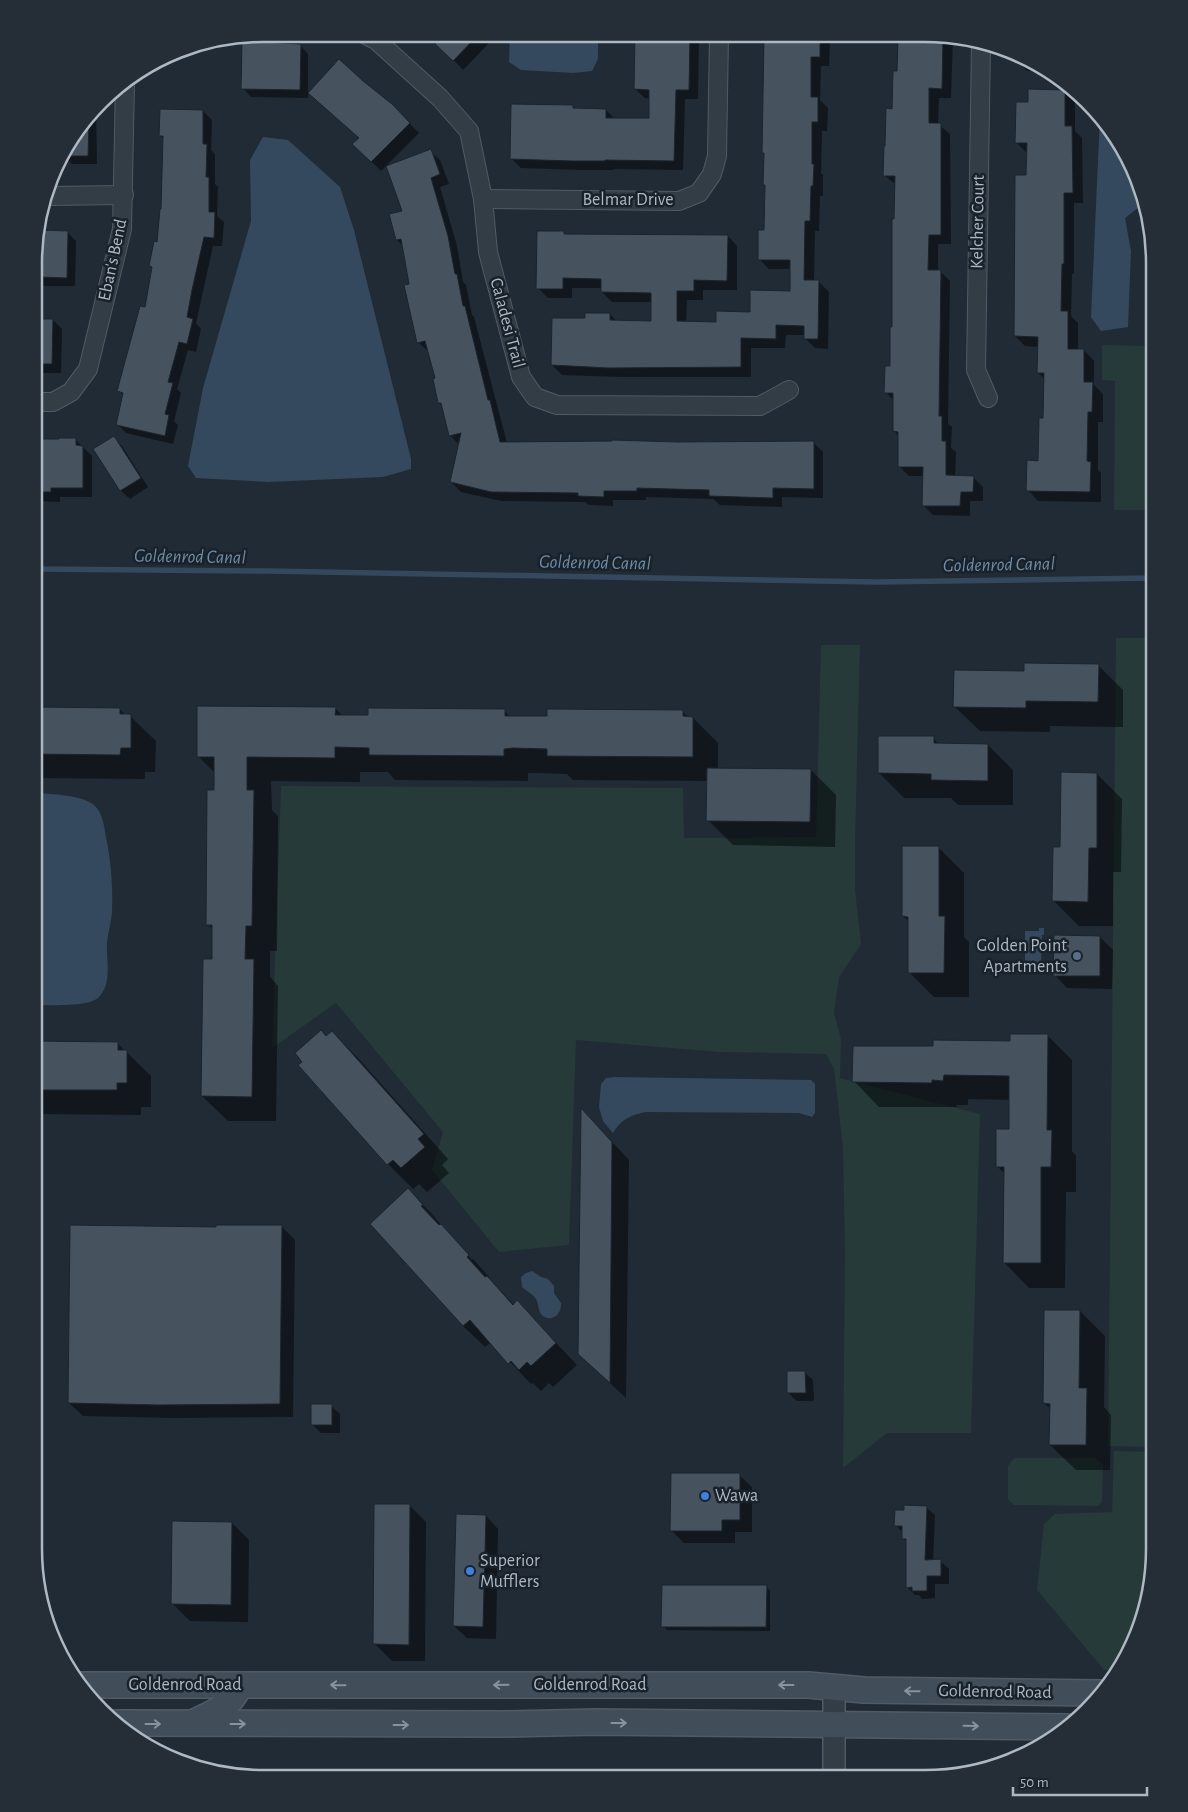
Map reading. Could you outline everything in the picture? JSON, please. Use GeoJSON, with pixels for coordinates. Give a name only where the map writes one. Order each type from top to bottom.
{"type":"FeatureCollection","features":[{"type":"Feature","properties":{"kind":"main road","name":"Goldenrod Road"},"geometry":{"type":"LineString","coordinates":[[90,1685],[808,1685],[864,1690],[1092,1693]]}},
{"type":"Feature","properties":{"kind":"main road"},"geometry":{"type":"LineString","coordinates":[[190,1724],[212,1715],[225,1705],[235,1697],[240,1685]]}},
{"type":"Feature","properties":{"kind":"main road","name":"Goldenrod Road"},"geometry":{"type":"LineString","coordinates":[[129,1724],[504,1724],[596,1722],[1055,1727]]}},
{"type":"Feature","properties":{"kind":"street","name":"Caladesi Trail"},"geometry":{"type":"LineString","coordinates":[[378,42],[440,98],[469,131],[482,199],[490,262],[521,377],[535,397],[557,406],[760,406],[789,390]]}},
{"type":"Feature","properties":{"kind":"street","name":"Belmar Drive"},"geometry":{"type":"LineString","coordinates":[[482,199],[679,202],[699,194],[712,174],[717,156],[719,42]]}},
{"type":"Feature","properties":{"kind":"street","name":"Kelcher Court"},"geometry":{"type":"LineString","coordinates":[[981,50],[976,370],[988,398]]}},
{"type":"Feature","properties":{"kind":"street","name":"Eban's Bend"},"geometry":{"type":"LineString","coordinates":[[42,402],[53,402],[72,392],[88,369],[122,229],[125,91]]}},
{"type":"Feature","properties":{"kind":"street"},"geometry":{"type":"LineString","coordinates":[[53,196],[124,196]]}},
{"type":"Feature","properties":{"kind":"street"},"geometry":{"type":"LineString","coordinates":[[834,1688],[834,1770]]}},
{"type":"Feature","properties":{"kind":"green space"},"geometry":{"type":"Polygon","coordinates":[[[1102,345],[1146,346],[1146,510],[1114,510],[1115,381],[1102,380],[1102,345]]]}},
{"type":"Feature","properties":{"kind":"green space"},"geometry":{"type":"Polygon","coordinates":[[[1116,638],[1146,638],[1146,1447],[1108,1446],[1116,638]]]}},
{"type":"Feature","properties":{"kind":"green space"},"geometry":{"type":"Polygon","coordinates":[[[821,645],[860,645],[855,889],[861,944],[839,977],[834,1013],[841,1039],[840,1078],[980,1114],[971,1433],[887,1433],[843,1468],[845,1253],[843,1148],[834,1069],[826,1054],[719,1052],[576,1040],[569,1245],[499,1252],[432,1170],[443,1132],[336,1003],[272,1048],[281,786],[683,788],[684,838],[816,837],[821,645]]]}},
{"type":"Feature","properties":{"kind":"green space"},"geometry":{"type":"Polygon","coordinates":[[[1114,1451],[1146,1452],[1146,1549],[1144,1578],[1138,1606],[1129,1633],[1108,1670],[1104,1670],[1037,1590],[1044,1524],[1055,1514],[1112,1512],[1114,1451]]]}},
{"type":"Feature","properties":{"kind":"green space"},"geometry":{"type":"Polygon","coordinates":[[[1014,1458],[1095,1458],[1103,1465],[1102,1502],[1098,1506],[1014,1505],[1008,1499],[1008,1466],[1014,1458]]]}},
{"type":"Feature","properties":{"kind":"water"},"geometry":{"type":"Polygon","coordinates":[[[510,42],[598,42],[598,59],[592,71],[573,73],[521,70],[509,62],[510,42]]]}},
{"type":"Feature","properties":{"kind":"water"},"geometry":{"type":"Polygon","coordinates":[[[1099,128],[1123,166],[1138,208],[1125,218],[1131,251],[1128,327],[1101,331],[1091,317],[1099,128]]]}},
{"type":"Feature","properties":{"kind":"water"},"geometry":{"type":"Polygon","coordinates":[[[263,137],[288,140],[340,187],[354,230],[411,459],[411,469],[383,477],[268,482],[196,478],[188,466],[203,388],[251,221],[250,160],[263,137]]]}},
{"type":"Feature","properties":{"kind":"water"},"geometry":{"type":"Polygon","coordinates":[[[42,794],[82,799],[94,805],[104,824],[108,846],[112,913],[107,943],[108,972],[106,986],[98,998],[93,1001],[68,1005],[42,1005],[42,794]]]}},
{"type":"Feature","properties":{"kind":"water"},"geometry":{"type":"Polygon","coordinates":[[[1039,928],[1044,928],[1041,963],[1025,963],[1025,931],[1039,931],[1039,928]]]}},
{"type":"Feature","properties":{"kind":"water"},"geometry":{"type":"Polygon","coordinates":[[[606,1078],[811,1080],[815,1084],[815,1113],[812,1117],[799,1113],[646,1112],[627,1118],[619,1124],[613,1133],[603,1121],[599,1107],[601,1084],[606,1078]]]}},
{"type":"Feature","properties":{"kind":"water"},"geometry":{"type":"Polygon","coordinates":[[[532,1271],[548,1279],[554,1286],[554,1293],[561,1306],[559,1313],[554,1317],[547,1318],[543,1316],[539,1311],[536,1299],[522,1287],[521,1277],[532,1271]]]}},
{"type":"Feature","properties":{"kind":"building"},"geometry":{"type":"Polygon","coordinates":[[[262,42],[301,44],[300,90],[241,89],[242,43],[262,42]]]}},
{"type":"Feature","properties":{"kind":"building"},"geometry":{"type":"Polygon","coordinates":[[[437,42],[471,42],[453,61],[435,44],[437,42]]]}},
{"type":"Feature","properties":{"kind":"building"},"geometry":{"type":"Polygon","coordinates":[[[635,42],[690,42],[689,90],[676,90],[674,161],[510,159],[511,104],[573,105],[573,108],[606,109],[606,118],[649,118],[649,90],[634,89],[635,42]]]}},
{"type":"Feature","properties":{"kind":"building"},"geometry":{"type":"Polygon","coordinates":[[[764,42],[820,42],[820,57],[811,57],[811,97],[818,97],[818,122],[812,122],[813,186],[811,186],[810,221],[805,221],[804,280],[819,280],[818,339],[804,339],[804,326],[776,325],[776,339],[741,338],[741,367],[609,368],[551,365],[552,318],[585,318],[585,313],[610,313],[610,320],[651,321],[651,293],[601,292],[601,279],[563,278],[563,289],[536,289],[537,231],[564,231],[564,234],[728,235],[727,281],[694,280],[694,291],[677,291],[677,321],[716,322],[716,311],[750,312],[750,290],[790,291],[790,260],[758,260],[758,230],[764,230],[765,185],[763,185],[764,153],[762,153],[764,42]]]}},
{"type":"Feature","properties":{"kind":"building"},"geometry":{"type":"Polygon","coordinates":[[[898,42],[943,43],[942,89],[929,88],[929,123],[941,123],[941,235],[929,235],[928,270],[941,270],[939,416],[942,416],[942,441],[946,441],[946,475],[974,476],[973,492],[961,492],[960,506],[922,506],[923,467],[898,467],[898,432],[893,431],[893,393],[884,393],[885,366],[890,366],[890,327],[892,327],[892,219],[894,219],[895,176],[883,176],[884,146],[886,108],[892,109],[893,71],[897,71],[898,42]]]}},
{"type":"Feature","properties":{"kind":"building"},"geometry":{"type":"Polygon","coordinates":[[[339,59],[392,104],[410,123],[371,162],[352,144],[359,138],[308,93],[339,59]]]}},
{"type":"Feature","properties":{"kind":"building"},"geometry":{"type":"Polygon","coordinates":[[[1028,89],[1061,90],[1065,93],[1065,126],[1072,126],[1073,193],[1064,193],[1064,264],[1062,264],[1061,311],[1068,311],[1068,349],[1084,349],[1084,382],[1093,382],[1092,412],[1088,412],[1087,461],[1091,462],[1090,492],[1026,491],[1027,460],[1038,461],[1039,418],[1043,418],[1044,373],[1037,373],[1038,337],[1014,336],[1015,175],[1026,175],[1027,143],[1015,143],[1016,102],[1028,102],[1028,89]]]}},
{"type":"Feature","properties":{"kind":"building"},"geometry":{"type":"Polygon","coordinates":[[[160,109],[203,110],[203,144],[207,144],[206,177],[209,177],[209,212],[215,212],[214,238],[204,237],[192,290],[187,317],[193,319],[187,344],[179,342],[168,382],[173,383],[165,414],[169,415],[165,436],[116,425],[123,393],[117,391],[140,306],[145,307],[152,267],[149,266],[154,241],[157,242],[161,209],[163,136],[159,136],[160,109]]]}},
{"type":"Feature","properties":{"kind":"building"},"geometry":{"type":"Polygon","coordinates":[[[89,128],[88,156],[70,156],[89,128]]]}},
{"type":"Feature","properties":{"kind":"building"},"geometry":{"type":"Polygon","coordinates":[[[431,149],[440,174],[431,178],[448,236],[463,306],[465,306],[500,442],[612,440],[677,442],[814,441],[814,489],[773,488],[773,498],[709,496],[709,490],[637,488],[637,491],[604,491],[604,497],[578,496],[578,493],[491,492],[450,482],[461,433],[449,436],[441,403],[438,403],[433,379],[435,378],[425,341],[417,343],[404,285],[409,284],[401,239],[396,240],[389,214],[402,211],[386,166],[431,149]]]}},
{"type":"Feature","properties":{"kind":"building"},"geometry":{"type":"Polygon","coordinates":[[[45,230],[68,231],[67,278],[42,277],[45,230]]]}},
{"type":"Feature","properties":{"kind":"building"},"geometry":{"type":"Polygon","coordinates":[[[42,319],[53,319],[52,364],[42,364],[42,319]]]}},
{"type":"Feature","properties":{"kind":"building"},"geometry":{"type":"Polygon","coordinates":[[[114,436],[141,478],[120,491],[93,449],[114,436]]]}},
{"type":"Feature","properties":{"kind":"building"},"geometry":{"type":"Polygon","coordinates":[[[76,438],[76,445],[83,446],[83,488],[51,488],[51,492],[42,492],[42,439],[76,438]]]}},
{"type":"Feature","properties":{"kind":"building"},"geometry":{"type":"Polygon","coordinates":[[[1024,663],[1099,664],[1098,702],[1026,701],[1026,708],[953,707],[954,670],[1024,671],[1024,663]]]}},
{"type":"Feature","properties":{"kind":"building"},"geometry":{"type":"Polygon","coordinates":[[[197,706],[336,707],[335,715],[368,715],[368,708],[505,709],[505,716],[547,716],[547,709],[683,710],[683,716],[693,717],[693,757],[547,756],[547,749],[513,748],[504,749],[504,756],[369,755],[369,748],[335,747],[335,758],[247,757],[247,790],[254,790],[252,926],[246,926],[245,959],[254,959],[252,1097],[201,1096],[203,959],[212,959],[212,925],[206,925],[207,790],[214,790],[214,757],[197,757],[197,706]]]}},
{"type":"Feature","properties":{"kind":"building"},"geometry":{"type":"Polygon","coordinates":[[[42,707],[120,708],[120,714],[131,714],[131,748],[121,748],[120,755],[42,754],[42,707]]]}},
{"type":"Feature","properties":{"kind":"building"},"geometry":{"type":"Polygon","coordinates":[[[878,736],[934,736],[934,743],[988,744],[988,781],[931,780],[931,774],[878,773],[878,736]]]}},
{"type":"Feature","properties":{"kind":"building"},"geometry":{"type":"Polygon","coordinates":[[[707,768],[811,769],[810,822],[706,821],[707,768]]]}},
{"type":"Feature","properties":{"kind":"building"},"geometry":{"type":"Polygon","coordinates":[[[1061,772],[1097,773],[1097,848],[1089,848],[1088,902],[1052,901],[1053,847],[1060,847],[1061,772]]]}},
{"type":"Feature","properties":{"kind":"building"},"geometry":{"type":"Polygon","coordinates":[[[902,846],[939,846],[939,916],[945,916],[944,973],[908,973],[908,917],[902,916],[902,846]]]}},
{"type":"Feature","properties":{"kind":"building","name":"Golden Point Apartments"},"geometry":{"type":"Polygon","coordinates":[[[1054,935],[1100,936],[1100,976],[1053,976],[1054,935]]]}},
{"type":"Feature","properties":{"kind":"building"},"geometry":{"type":"Polygon","coordinates":[[[321,1030],[326,1036],[332,1031],[424,1134],[418,1139],[425,1147],[401,1168],[393,1160],[387,1165],[298,1065],[302,1062],[295,1053],[321,1030]]]}},
{"type":"Feature","properties":{"kind":"building"},"geometry":{"type":"Polygon","coordinates":[[[1010,1034],[1048,1034],[1047,1130],[1052,1130],[1051,1167],[1041,1167],[1041,1263],[1003,1263],[1004,1167],[996,1167],[996,1129],[1009,1129],[1009,1076],[944,1075],[943,1081],[932,1080],[932,1083],[852,1082],[853,1046],[933,1046],[933,1040],[1010,1041],[1010,1034]]]}},
{"type":"Feature","properties":{"kind":"building"},"geometry":{"type":"Polygon","coordinates":[[[42,1041],[118,1042],[118,1050],[127,1050],[127,1083],[117,1083],[117,1090],[42,1090],[42,1041]]]}},
{"type":"Feature","properties":{"kind":"building"},"geometry":{"type":"Polygon","coordinates":[[[581,1108],[612,1142],[610,1383],[578,1354],[581,1108]]]}},
{"type":"Feature","properties":{"kind":"building"},"geometry":{"type":"Polygon","coordinates":[[[408,1188],[423,1205],[421,1206],[439,1225],[441,1224],[469,1255],[467,1257],[485,1277],[487,1276],[513,1305],[517,1300],[556,1343],[531,1366],[527,1362],[519,1370],[511,1361],[508,1364],[470,1320],[463,1326],[370,1224],[408,1188]]]}},
{"type":"Feature","properties":{"kind":"building"},"geometry":{"type":"Polygon","coordinates":[[[70,1225],[216,1227],[216,1225],[282,1225],[280,1404],[158,1405],[68,1403],[70,1225]]]}},
{"type":"Feature","properties":{"kind":"building"},"geometry":{"type":"Polygon","coordinates":[[[1044,1310],[1080,1310],[1079,1388],[1087,1388],[1086,1445],[1049,1445],[1050,1404],[1043,1403],[1044,1310]]]}},
{"type":"Feature","properties":{"kind":"building"},"geometry":{"type":"Polygon","coordinates":[[[787,1371],[805,1371],[806,1393],[787,1393],[787,1371]]]}},
{"type":"Feature","properties":{"kind":"building"},"geometry":{"type":"Polygon","coordinates":[[[311,1404],[332,1404],[332,1425],[311,1425],[311,1404]]]}},
{"type":"Feature","properties":{"kind":"building","name":"Wawa"},"geometry":{"type":"Polygon","coordinates":[[[671,1473],[740,1473],[740,1520],[722,1520],[722,1531],[670,1531],[671,1473]]]}},
{"type":"Feature","properties":{"kind":"building"},"geometry":{"type":"Polygon","coordinates":[[[374,1504],[410,1504],[409,1645],[373,1644],[374,1504]]]}},
{"type":"Feature","properties":{"kind":"building"},"geometry":{"type":"Polygon","coordinates":[[[904,1505],[927,1506],[925,1560],[941,1559],[941,1576],[927,1576],[927,1591],[912,1591],[912,1587],[906,1588],[906,1539],[902,1539],[902,1526],[894,1526],[895,1510],[904,1510],[904,1505]]]}},
{"type":"Feature","properties":{"kind":"building","name":"Superior Mufflers"},"geometry":{"type":"Polygon","coordinates":[[[456,1514],[486,1515],[483,1627],[453,1626],[456,1514]]]}},
{"type":"Feature","properties":{"kind":"building"},"geometry":{"type":"Polygon","coordinates":[[[172,1521],[232,1522],[231,1605],[171,1604],[172,1521]]]}},
{"type":"Feature","properties":{"kind":"building"},"geometry":{"type":"Polygon","coordinates":[[[662,1585],[767,1585],[766,1627],[661,1627],[662,1585]]]}},
{"type":"Feature","properties":{"kind":"waterway","name":"Goldenrod Canal"},"geometry":{"type":"LineString","coordinates":[[42,569],[267,571],[876,582],[1146,578]]}},
{"type":"Feature","properties":{"kind":"place","name":"Golden Point Apartments"},"geometry":{"type":"Point","coordinates":[1077,956]}},
{"type":"Feature","properties":{"kind":"place","name":"Wawa"},"geometry":{"type":"Point","coordinates":[705,1496]}},
{"type":"Feature","properties":{"kind":"place","name":"Superior Mufflers"},"geometry":{"type":"Point","coordinates":[470,1571]}}]}
